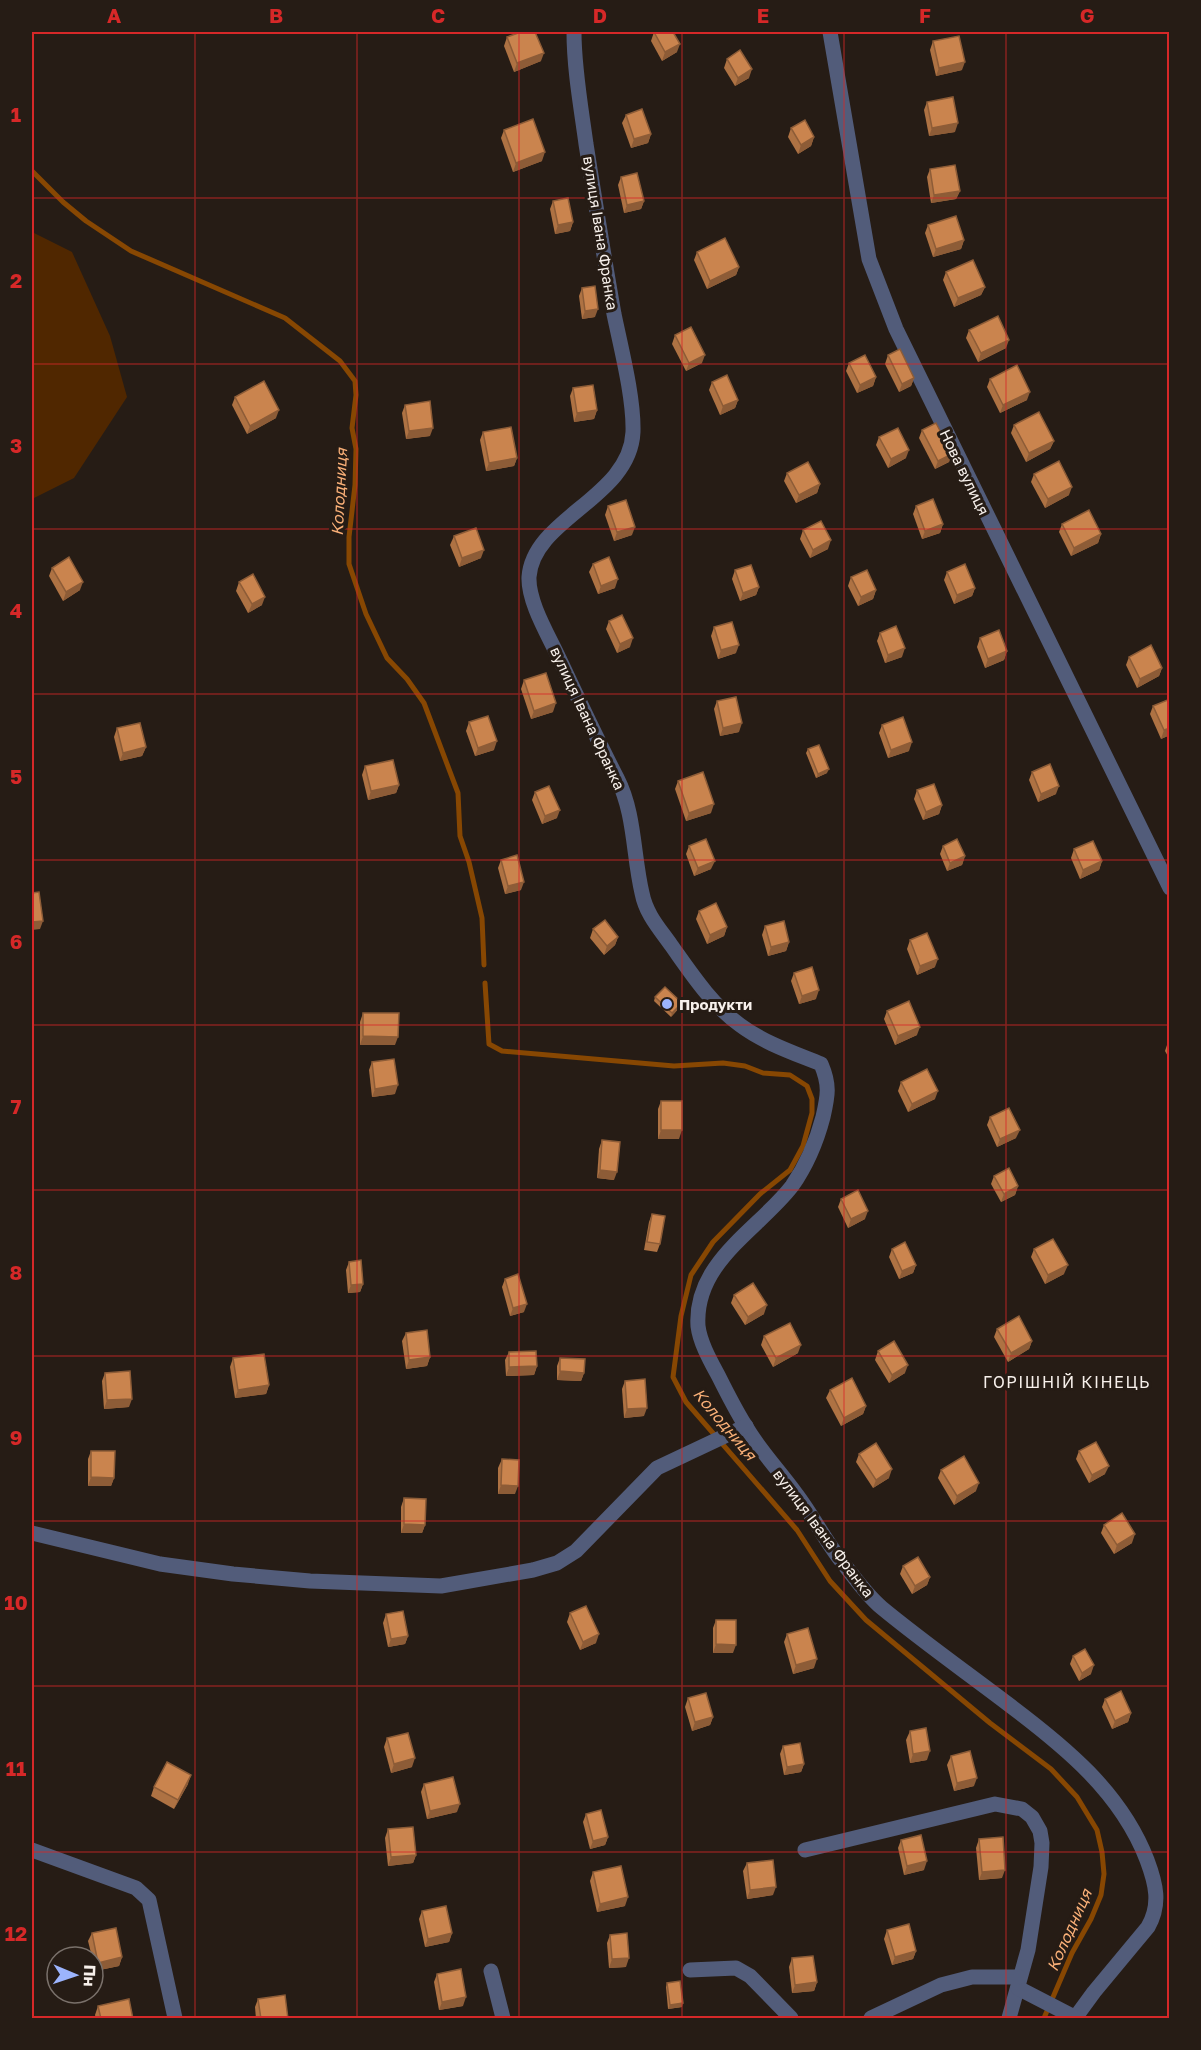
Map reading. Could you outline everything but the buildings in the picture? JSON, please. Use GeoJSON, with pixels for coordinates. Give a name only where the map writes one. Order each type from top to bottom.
{"type":"FeatureCollection","features":[{"type":"Feature","properties":{"kind":"street","name":"вулиця Івана Франка"},"geometry":{"type":"LineString","coordinates":[[574,32],[581,108],[598,226],[629,393],[633,431],[629,451],[619,471],[579,510],[546,536],[533,558],[529,579],[532,597],[587,720],[623,790],[647,912],[688,969],[719,1006],[740,1026],[766,1041],[821,1064],[827,1079],[827,1099],[821,1126],[810,1154],[793,1185],[761,1221],[728,1251],[707,1279],[700,1306],[698,1328],[740,1429],[797,1494],[839,1558],[879,1606],[1044,1731],[1090,1771],[1128,1820],[1154,1879],[1156,1904],[1154,1916],[1148,1928],[1094,1992],[1071,2015]]}},
{"type":"Feature","properties":{"kind":"street","name":"Нова вулиця"},"geometry":{"type":"LineString","coordinates":[[831,32],[869,259],[896,329],[1170,888]]}},
{"type":"Feature","properties":{"kind":"street"},"geometry":{"type":"LineString","coordinates":[[32,1533],[160,1564],[233,1574],[310,1581],[441,1586],[533,1570],[557,1563],[576,1551],[657,1468],[740,1429]]}},
{"type":"Feature","properties":{"kind":"street"},"geometry":{"type":"LineString","coordinates":[[805,1850],[995,1804],[1007,1804],[1022,1809],[1032,1818],[1040,1831],[1041,1867],[1028,1950],[1009,2019]]}},
{"type":"Feature","properties":{"kind":"street"},"geometry":{"type":"LineString","coordinates":[[32,1850],[136,1888],[149,1900],[175,2019]]}},
{"type":"Feature","properties":{"kind":"street"},"geometry":{"type":"LineString","coordinates":[[690,1970],[736,1968],[750,1976],[791,2019]]}},
{"type":"Feature","properties":{"kind":"street"},"geometry":{"type":"LineString","coordinates":[[491,1971],[503,2019]]}},
{"type":"Feature","properties":{"kind":"street"},"geometry":{"type":"LineString","coordinates":[[871,2019],[941,1985],[972,1977],[1019,1983],[1071,2015]]}},
{"type":"Feature","properties":{"kind":"shaded area"},"geometry":{"type":"Polygon","coordinates":[[[32,232],[72,252],[110,336],[127,397],[74,478],[32,499],[32,232]]]}},
{"type":"Feature","properties":{"kind":"waterway","name":"Колодниця"},"geometry":{"type":"LineString","coordinates":[[32,171],[86,221],[131,251],[285,318],[340,361],[355,381],[356,395],[352,428],[356,449],[355,485],[349,537],[349,564],[366,614],[387,658],[407,679],[424,703],[458,793],[460,836],[469,862],[482,918],[484,965]]}},
{"type":"Feature","properties":{"kind":"waterway","name":"Колодниця"},"geometry":{"type":"LineString","coordinates":[[485,983],[489,1044],[502,1051],[674,1066],[723,1063],[745,1066],[763,1073],[790,1075],[807,1086],[812,1099],[812,1113],[803,1146],[790,1170],[760,1194],[713,1242],[691,1275],[681,1316],[673,1377],[686,1402],[797,1530],[830,1581],[866,1620],[990,1723],[1051,1769],[1077,1797],[1097,1830],[1104,1874],[1101,1895],[1072,1953],[1044,2018]]}},
{"type":"Feature","properties":{"kind":"place","name":"Продукти"},"geometry":{"type":"Point","coordinates":[667,1004]}},
{"type":"Feature","properties":{"kind":"district","name":"ГОРІШНІЙ КІНЕЦЬ"},"geometry":{"type":"Point","coordinates":[1067,1382]}}]}
